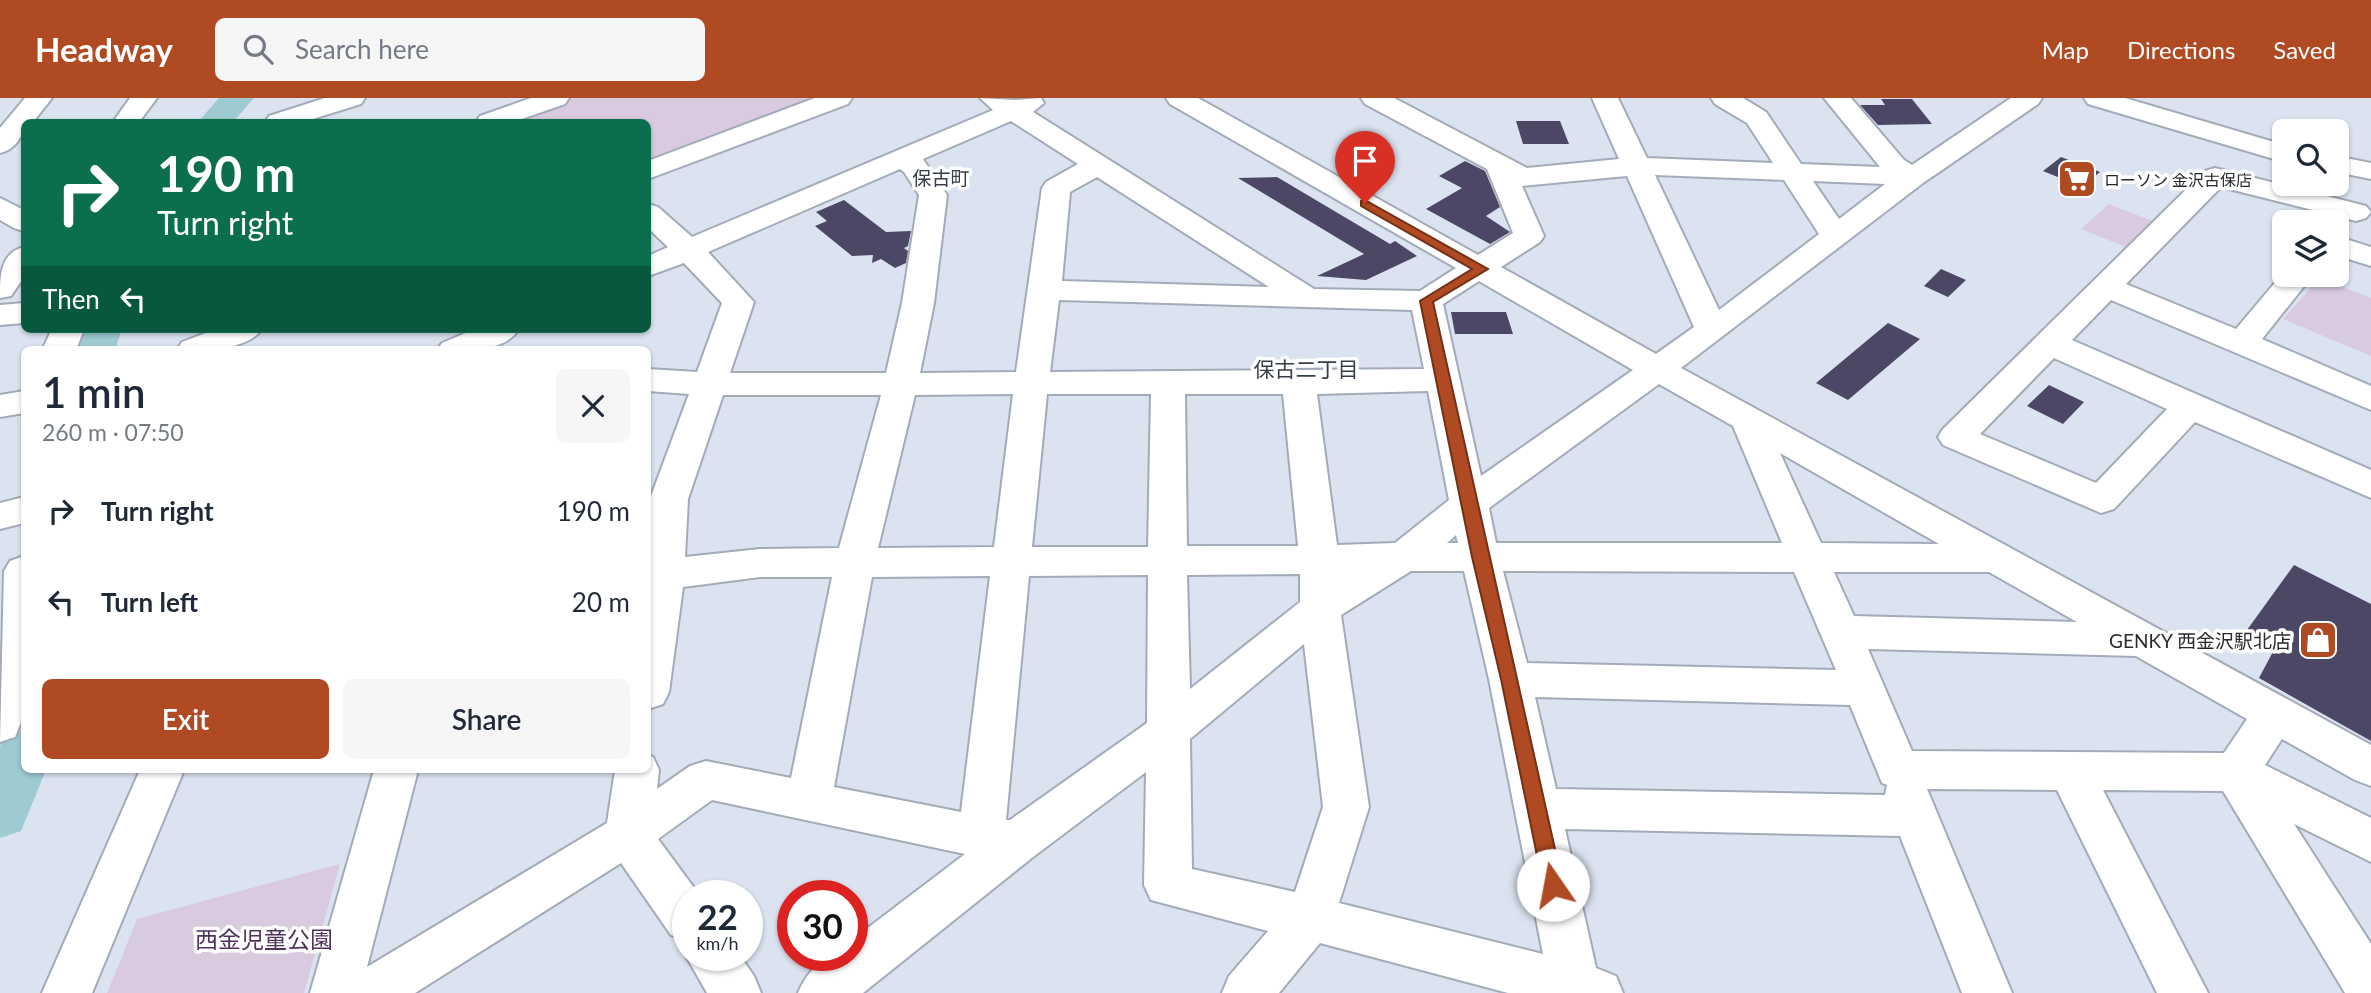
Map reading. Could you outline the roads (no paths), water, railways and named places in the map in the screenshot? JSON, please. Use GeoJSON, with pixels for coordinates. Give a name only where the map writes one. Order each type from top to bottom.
{"type":"FeatureCollection","features":[{"type":"Feature","properties":{"kind":"street"},"geometry":{"type":"LineString","coordinates":[[22,119],[39,98]]}},
{"type":"Feature","properties":{"kind":"street"},"geometry":{"type":"LineString","coordinates":[[128,119],[144,98]]}},
{"type":"Feature","properties":{"kind":"street"},"geometry":{"type":"LineString","coordinates":[[287,119],[352,98]]}},
{"type":"Feature","properties":{"kind":"street"},"geometry":{"type":"LineString","coordinates":[[494,119],[521,103],[556,98]]}},
{"type":"Feature","properties":{"kind":"street"},"geometry":{"type":"LineString","coordinates":[[651,171],[839,98]]}},
{"type":"Feature","properties":{"kind":"street"},"geometry":{"type":"LineString","coordinates":[[651,266],[901,159],[1003,104],[1043,98]]}},
{"type":"Feature","properties":{"kind":"street"},"geometry":{"type":"LineString","coordinates":[[1179,98],[1657,369],[2371,767]]}},
{"type":"Feature","properties":{"kind":"street"},"geometry":{"type":"LineString","coordinates":[[1374,98],[1522,177],[1638,166],[1913,177]]}},
{"type":"Feature","properties":{"kind":"street"},"geometry":{"type":"LineString","coordinates":[[1605,98],[1712,330]]}},
{"type":"Feature","properties":{"kind":"street"},"geometry":{"type":"LineString","coordinates":[[1724,98],[1757,118],[1835,236]]}},
{"type":"Feature","properties":{"kind":"street"},"geometry":{"type":"LineString","coordinates":[[1838,98],[1894,166],[1913,177]]}},
{"type":"Feature","properties":{"kind":"street"},"geometry":{"type":"LineString","coordinates":[[2097,98],[2272,151]]}},
{"type":"Feature","properties":{"kind":"street"},"geometry":{"type":"LineString","coordinates":[[1003,104],[1307,298]]}},
{"type":"Feature","properties":{"kind":"street"},"geometry":{"type":"LineString","coordinates":[[823,993],[999,840],[1170,730],[1320,608],[1404,557],[1470,503],[1712,330],[2007,104]]}},
{"type":"Feature","properties":{"kind":"street"},"geometry":{"type":"LineString","coordinates":[[0,146],[21,120]]}},
{"type":"Feature","properties":{"kind":"street"},"geometry":{"type":"LineString","coordinates":[[0,146],[21,144]]}},
{"type":"Feature","properties":{"kind":"street"},"geometry":{"type":"LineString","coordinates":[[809,802],[855,562],[919,303],[933,195],[915,166],[901,159]]}},
{"type":"Feature","properties":{"kind":"street"},"geometry":{"type":"LineString","coordinates":[[999,840],[1011,561],[1056,188],[1098,165]]}},
{"type":"Feature","properties":{"kind":"street"},"geometry":{"type":"LineString","coordinates":[[1045,290],[1426,301],[1481,269],[1499,254],[1529,236],[1499,165]]}},
{"type":"Feature","properties":{"kind":"street"},"geometry":{"type":"LineString","coordinates":[[2349,167],[2371,171]]}},
{"type":"Feature","properties":{"kind":"street"},"geometry":{"type":"LineString","coordinates":[[2182,403],[2190,406],[2101,500],[1956,437],[2215,177],[2354,219]]}},
{"type":"Feature","properties":{"kind":"street"},"geometry":{"type":"LineString","coordinates":[[651,216],[689,250],[738,302],[669,499],[656,575],[651,648]]}},
{"type":"Feature","properties":{"kind":"street"},"geometry":{"type":"LineString","coordinates":[[2349,249],[2371,257]]}},
{"type":"Feature","properties":{"kind":"street"},"geometry":{"type":"LineString","coordinates":[[0,289],[21,260]]}},
{"type":"Feature","properties":{"kind":"street"},"geometry":{"type":"LineString","coordinates":[[2106,287],[2371,399]]}},
{"type":"Feature","properties":{"kind":"street"},"geometry":{"type":"LineString","coordinates":[[2242,343],[2288,287]]}},
{"type":"Feature","properties":{"kind":"street"},"geometry":{"type":"LineString","coordinates":[[1168,383],[1168,885],[1310,919],[1583,991],[1537,809],[1426,301]]}},
{"type":"Feature","properties":{"kind":"street"},"geometry":{"type":"LineString","coordinates":[[0,315],[21,313]]}},
{"type":"Feature","properties":{"kind":"street"},"geometry":{"type":"LineString","coordinates":[[204,346],[236,333]]}},
{"type":"Feature","properties":{"kind":"street"},"geometry":{"type":"LineString","coordinates":[[463,346],[494,333]]}},
{"type":"Feature","properties":{"kind":"street"},"geometry":{"type":"LineString","coordinates":[[2050,343],[2371,485]]}},
{"type":"Feature","properties":{"kind":"street"},"geometry":{"type":"LineString","coordinates":[[651,380],[711,384],[1031,384],[1442,380]]}},
{"type":"Feature","properties":{"kind":"street"},"geometry":{"type":"LineString","coordinates":[[1247,993],[1310,919],[1346,807],[1320,608],[1320,560],[1299,383]]}},
{"type":"Feature","properties":{"kind":"street"},"geometry":{"type":"LineString","coordinates":[[0,406],[21,402]]}},
{"type":"Feature","properties":{"kind":"street"},"geometry":{"type":"LineString","coordinates":[[1747,419],[1866,688],[1987,993]]}},
{"type":"Feature","properties":{"kind":"street"},"geometry":{"type":"LineString","coordinates":[[0,516],[21,511]]}},
{"type":"Feature","properties":{"kind":"street"},"geometry":{"type":"LineString","coordinates":[[656,575],[760,563],[1320,560],[1404,557],[1998,558]]}},
{"type":"Feature","properties":{"kind":"street"},"geometry":{"type":"LineString","coordinates":[[1841,632],[2148,641]]}},
{"type":"Feature","properties":{"kind":"street"},"geometry":{"type":"LineString","coordinates":[[0,658],[21,654]]}},
{"type":"Feature","properties":{"kind":"street"},"geometry":{"type":"LineString","coordinates":[[0,724],[21,662]]}},
{"type":"Feature","properties":{"kind":"street"},"geometry":{"type":"LineString","coordinates":[[1510,679],[1866,688]]}},
{"type":"Feature","properties":{"kind":"street"},"geometry":{"type":"LineString","coordinates":[[2236,772],[2275,713]]}},
{"type":"Feature","properties":{"kind":"street"},"geometry":{"type":"LineString","coordinates":[[2069,769],[2183,993]]}},
{"type":"Feature","properties":{"kind":"street"},"geometry":{"type":"LineString","coordinates":[[1898,770],[2236,772],[2371,841]]}},
{"type":"Feature","properties":{"kind":"street"},"geometry":{"type":"LineString","coordinates":[[2236,772],[2371,989]]}},
{"type":"Feature","properties":{"kind":"street"},"geometry":{"type":"LineString","coordinates":[[67,993],[162,773]]}},
{"type":"Feature","properties":{"kind":"street"},"geometry":{"type":"LineString","coordinates":[[335,993],[395,773]]}},
{"type":"Feature","properties":{"kind":"street"},"geometry":{"type":"LineString","coordinates":[[637,773],[628,834],[672,896]]}},
{"type":"Feature","properties":{"kind":"street"},"geometry":{"type":"LineString","coordinates":[[370,993],[628,834],[706,780],[999,840]]}},
{"type":"Feature","properties":{"kind":"street"},"geometry":{"type":"LineString","coordinates":[[1537,809],[1915,816]]}},
{"type":"Feature","properties":{"kind":"street"},"geometry":{"type":"LineString","coordinates":[[721,971],[736,993]]}},
{"type":"Feature","properties":{"kind":"waterway"},"geometry":{"type":"LineString","coordinates":[[218,119],[237,98]]}},
{"type":"Feature","properties":{"kind":"waterway"},"geometry":{"type":"LineString","coordinates":[[95,346],[100,333]]}},
{"type":"Feature","properties":{"kind":"waterway"},"geometry":{"type":"LineString","coordinates":[[0,813],[21,761]]}},
{"type":"Feature","properties":{"kind":"place","name":"ローソン 金沢古保店"},"geometry":{"type":"Point","coordinates":[2077,179]}},
{"type":"Feature","properties":{"kind":"place","name":"GENKY 西金沢駅北店"},"geometry":{"type":"Point","coordinates":[2318,640]}},
{"type":"Feature","properties":{"kind":"district","name":"保古町"},"geometry":{"type":"Point","coordinates":[941,177]}},
{"type":"Feature","properties":{"kind":"district","name":"保古二丁目"},"geometry":{"type":"Point","coordinates":[1306,368]}},
{"type":"Feature","properties":{"kind":"park label","name":"西金児童公園"},"geometry":{"type":"Point","coordinates":[264,939]}}]}
